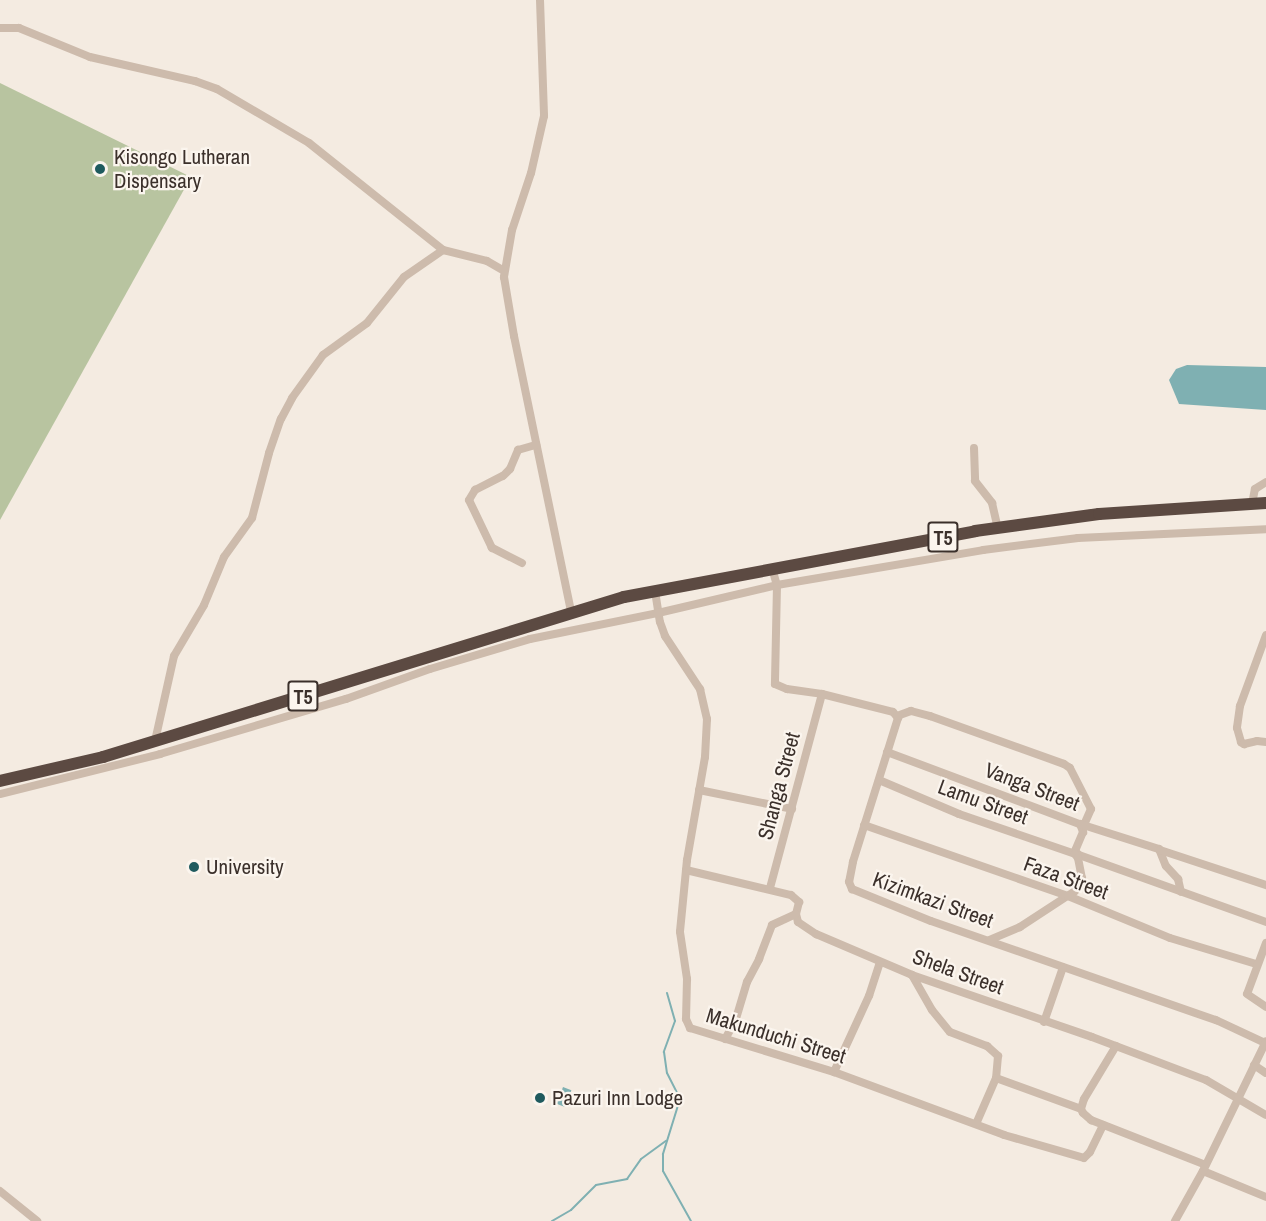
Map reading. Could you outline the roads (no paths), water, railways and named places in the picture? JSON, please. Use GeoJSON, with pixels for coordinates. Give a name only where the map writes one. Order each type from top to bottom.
{"type":"FeatureCollection","features":[{"type":"Feature","properties":{"kind":"highway","name":"T5"},"geometry":{"type":"LineString","coordinates":[[0,781],[54,770],[155,741],[494,638],[571,611],[624,597],[998,528],[1099,514],[1266,503]]}},
{"type":"Feature","properties":{"kind":"street"},"geometry":{"type":"LineString","coordinates":[[540,0],[544,116],[531,173],[512,230],[504,271],[514,336],[571,611]]}},
{"type":"Feature","properties":{"kind":"street"},"geometry":{"type":"LineString","coordinates":[[0,28],[18,28],[90,57],[195,81],[225,93],[309,143],[443,250],[487,261],[504,271]]}},
{"type":"Feature","properties":{"kind":"street"},"geometry":{"type":"LineString","coordinates":[[155,741],[174,656],[204,605],[224,557],[252,518],[269,453],[281,419],[292,398],[322,356],[367,323],[404,277],[443,250]]}},
{"type":"Feature","properties":{"kind":"street"},"geometry":{"type":"LineString","coordinates":[[522,563],[492,548],[469,500],[475,490],[503,476],[510,469],[518,450],[536,445]]}},
{"type":"Feature","properties":{"kind":"street"},"geometry":{"type":"LineString","coordinates":[[974,448],[975,481],[992,503],[998,528]]}},
{"type":"Feature","properties":{"kind":"street"},"geometry":{"type":"LineString","coordinates":[[1252,504],[1255,489],[1266,482]]}},
{"type":"Feature","properties":{"kind":"street"},"geometry":{"type":"LineString","coordinates":[[0,794],[160,754],[346,699],[430,669],[530,639],[658,614],[777,585],[982,550],[1078,538],[1266,529]]}},
{"type":"Feature","properties":{"kind":"street"},"geometry":{"type":"LineString","coordinates":[[772,568],[777,585],[774,683],[787,689],[822,694],[893,712],[897,716],[911,711],[924,714],[1064,764],[1070,768],[1091,809],[1082,824],[1266,885]]}},
{"type":"Feature","properties":{"kind":"street","name":"Makunduchi Street"},"geometry":{"type":"LineString","coordinates":[[655,591],[658,614],[665,636],[704,697],[707,719],[680,932],[685,962],[687,1024],[696,1031],[834,1072],[976,1124],[1084,1158],[1090,1152],[1103,1125]]}},
{"type":"Feature","properties":{"kind":"street"},"geometry":{"type":"LineString","coordinates":[[1266,635],[1244,695],[1237,728],[1241,742],[1244,744],[1257,741],[1266,742]]}},
{"type":"Feature","properties":{"kind":"street","name":"Shanga Street"},"geometry":{"type":"LineString","coordinates":[[770,888],[822,694]]}},
{"type":"Feature","properties":{"kind":"street","name":"Kizimkazi Street"},"geometry":{"type":"LineString","coordinates":[[897,716],[853,862],[849,882],[852,889],[1063,967],[1216,1020],[1266,1042]]}},
{"type":"Feature","properties":{"kind":"street","name":"Vanga Street"},"geometry":{"type":"LineString","coordinates":[[887,752],[1082,824],[1083,832],[1076,854],[1082,865],[1082,878],[1077,888],[1068,897]]}},
{"type":"Feature","properties":{"kind":"street","name":"Lamu Street"},"geometry":{"type":"LineString","coordinates":[[879,780],[959,814],[1076,854]]}},
{"type":"Feature","properties":{"kind":"street"},"geometry":{"type":"LineString","coordinates":[[699,790],[792,809]]}},
{"type":"Feature","properties":{"kind":"street","name":"Faza Street"},"geometry":{"type":"LineString","coordinates":[[864,825],[1068,897],[1170,938],[1256,964]]}},
{"type":"Feature","properties":{"kind":"street"},"geometry":{"type":"LineString","coordinates":[[1160,849],[1166,866],[1178,879],[1181,892]]}},
{"type":"Feature","properties":{"kind":"street"},"geometry":{"type":"LineString","coordinates":[[1076,854],[1266,922]]}},
{"type":"Feature","properties":{"kind":"street","name":"Shela Street"},"geometry":{"type":"LineString","coordinates":[[687,870],[770,888],[798,900],[796,914],[798,922],[803,927],[912,975],[1206,1080],[1266,1115]]}},
{"type":"Feature","properties":{"kind":"street"},"geometry":{"type":"LineString","coordinates":[[990,940],[1020,927],[1068,897]]}},
{"type":"Feature","properties":{"kind":"street"},"geometry":{"type":"LineString","coordinates":[[725,1039],[735,1022],[747,982],[772,925],[796,914]]}},
{"type":"Feature","properties":{"kind":"street"},"geometry":{"type":"LineString","coordinates":[[1266,943],[1256,964],[1247,994],[1266,1007]]}},
{"type":"Feature","properties":{"kind":"street"},"geometry":{"type":"LineString","coordinates":[[834,1072],[869,996],[880,962]]}},
{"type":"Feature","properties":{"kind":"street"},"geometry":{"type":"LineString","coordinates":[[1044,1022],[1063,967]]}},
{"type":"Feature","properties":{"kind":"street"},"geometry":{"type":"LineString","coordinates":[[912,975],[932,1010],[950,1032],[993,1050],[1000,1064],[976,1124]]}},
{"type":"Feature","properties":{"kind":"street"},"geometry":{"type":"LineString","coordinates":[[1175,1221],[1205,1168],[1266,1042]]}},
{"type":"Feature","properties":{"kind":"street"},"geometry":{"type":"LineString","coordinates":[[1081,1109],[1116,1046]]}},
{"type":"Feature","properties":{"kind":"street"},"geometry":{"type":"LineString","coordinates":[[1254,1065],[1266,1073]]}},
{"type":"Feature","properties":{"kind":"street"},"geometry":{"type":"LineString","coordinates":[[996,1078],[1081,1109],[1088,1118],[1266,1197]]}},
{"type":"Feature","properties":{"kind":"street"},"geometry":{"type":"LineString","coordinates":[[0,1191],[37,1221]]}},
{"type":"Feature","properties":{"kind":"water"},"geometry":{"type":"Polygon","coordinates":[[[1187,365],[1266,367],[1266,410],[1179,404],[1169,380],[1176,369],[1187,365]]]}},
{"type":"Feature","properties":{"kind":"water"},"geometry":{"type":"Polygon","coordinates":[[[563,1087],[571,1090],[565,1107],[557,1104],[563,1087]]]}},
{"type":"Feature","properties":{"kind":"waterway"},"geometry":{"type":"LineString","coordinates":[[667,993],[675,1021],[664,1052],[667,1073],[680,1099],[663,1154],[663,1171],[691,1221]]}},
{"type":"Feature","properties":{"kind":"waterway"},"geometry":{"type":"LineString","coordinates":[[552,1221],[571,1210],[596,1185],[627,1179],[641,1159],[666,1141]]}},
{"type":"Feature","properties":{"kind":"place","name":"Kisongo Lutheran Dispensary"},"geometry":{"type":"Point","coordinates":[100,169]}},
{"type":"Feature","properties":{"kind":"place","name":"University"},"geometry":{"type":"Point","coordinates":[194,867]}},
{"type":"Feature","properties":{"kind":"place","name":"Pazuri Inn Lodge"},"geometry":{"type":"Point","coordinates":[540,1098]}}]}
